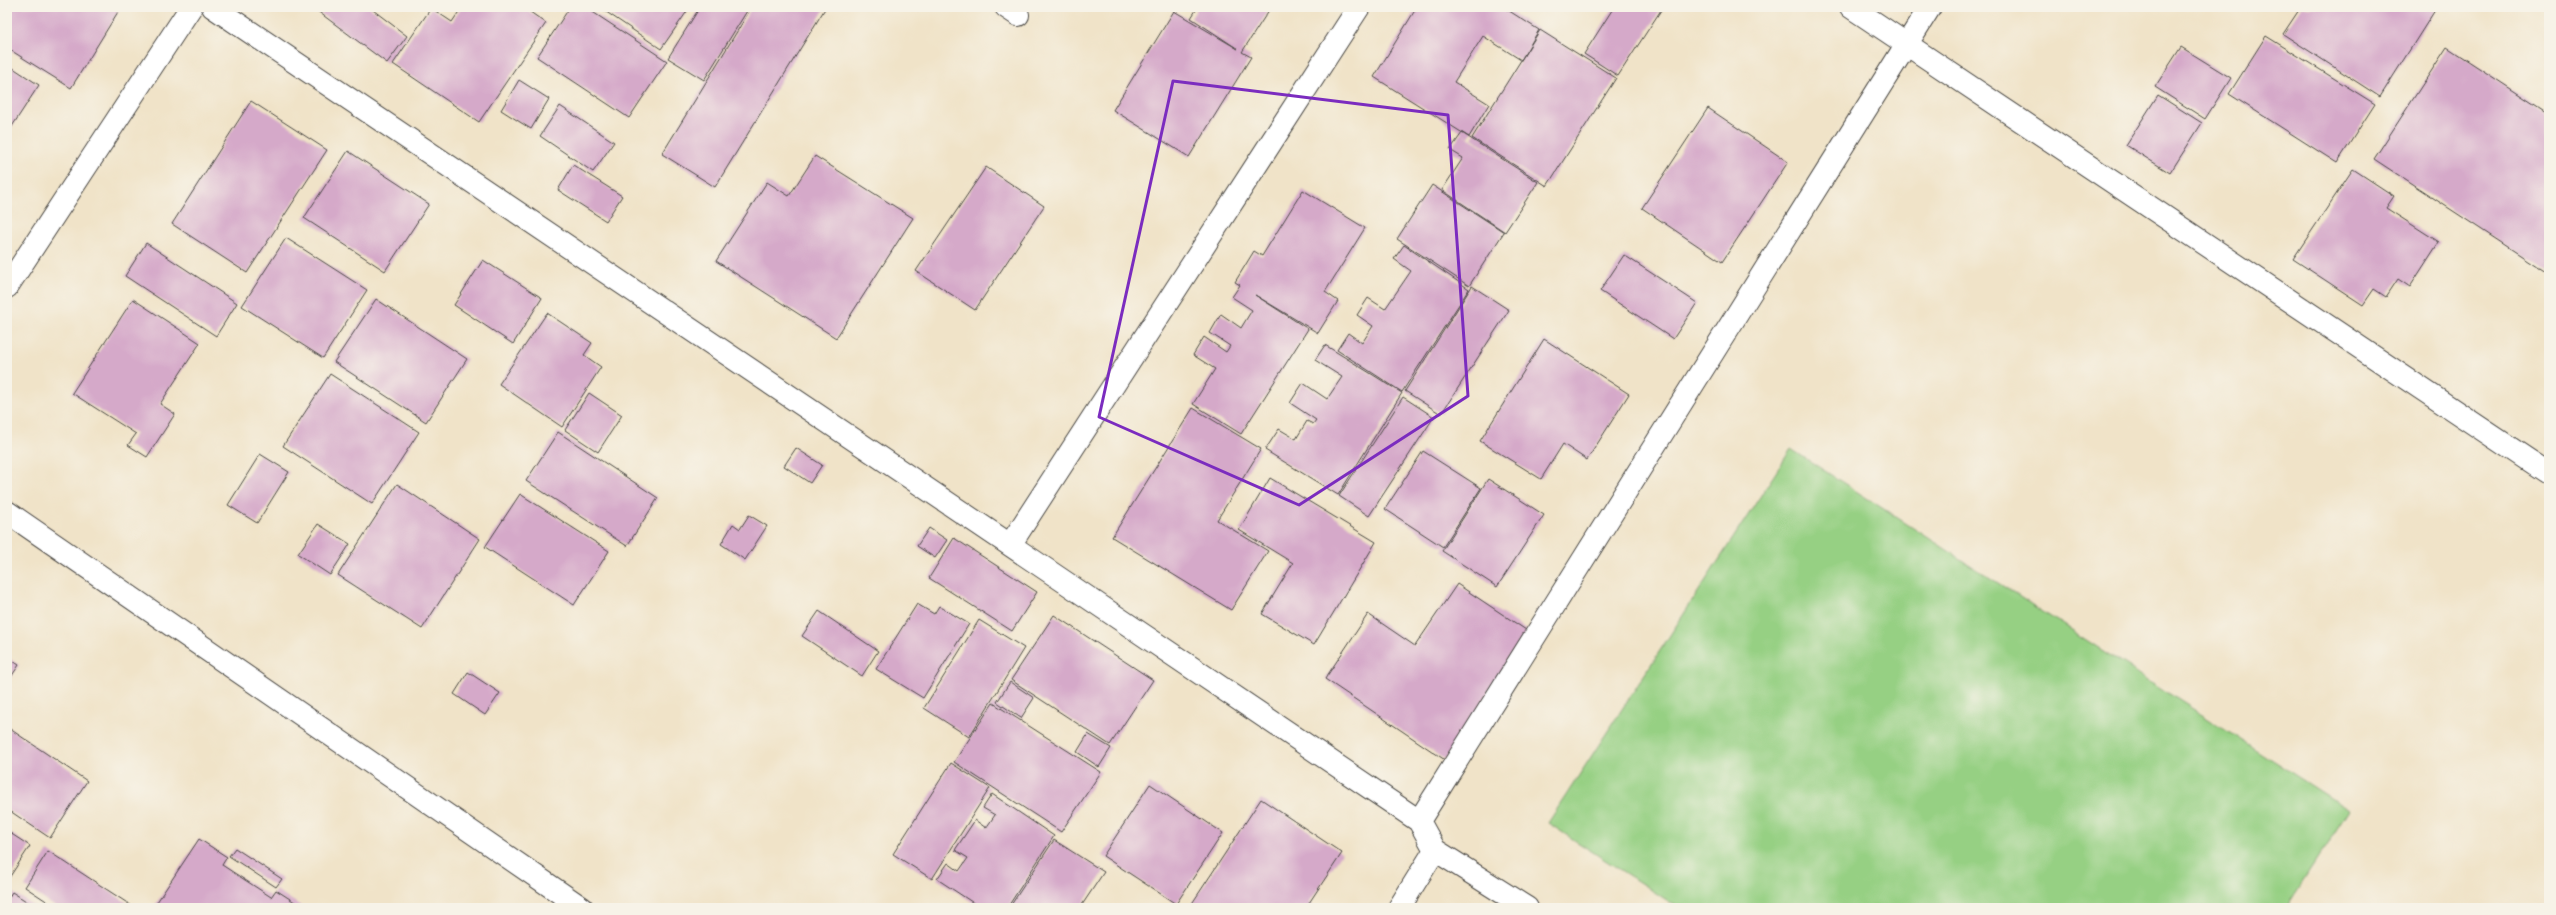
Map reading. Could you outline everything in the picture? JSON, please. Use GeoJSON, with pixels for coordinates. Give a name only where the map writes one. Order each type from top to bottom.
{"type":"FeatureCollection","features":[{"type":"Feature","properties":{"kind":"street"},"geometry":{"type":"LineString","coordinates":[[7,287],[191,7]]}},
{"type":"Feature","properties":{"kind":"street"},"geometry":{"type":"LineString","coordinates":[[213,7],[1420,821],[1435,850],[1528,908]]}},
{"type":"Feature","properties":{"kind":"street"},"geometry":{"type":"LineString","coordinates":[[1010,545],[1359,7]]}},
{"type":"Feature","properties":{"kind":"street"},"geometry":{"type":"LineString","coordinates":[[1850,7],[2549,474]]}},
{"type":"Feature","properties":{"kind":"street"},"geometry":{"type":"LineString","coordinates":[[1420,821],[1906,43],[1930,7]]}},
{"type":"Feature","properties":{"kind":"street"},"geometry":{"type":"LineString","coordinates":[[7,512],[582,908]]}},
{"type":"Feature","properties":{"kind":"street"},"geometry":{"type":"LineString","coordinates":[[1399,908],[1435,850]]}},
{"type":"Feature","properties":{"kind":"highlighted area"},"geometry":{"type":"Polygon","coordinates":[[[1173,81],[1448,115],[1468,396],[1299,505],[1099,417],[1173,81]]]}},
{"type":"Feature","properties":{"kind":"green space"},"geometry":{"type":"Polygon","coordinates":[[[1791,449],[2349,810],[2286,908],[1679,908],[1548,823],[1791,449]]]}},
{"type":"Feature","properties":{"kind":"building"},"geometry":{"type":"Polygon","coordinates":[[[7,7],[121,7],[71,88],[7,48],[7,7]]]}},
{"type":"Feature","properties":{"kind":"building"},"geometry":{"type":"Polygon","coordinates":[[[312,7],[369,7],[407,36],[387,63],[312,7]]]}},
{"type":"Feature","properties":{"kind":"building"},"geometry":{"type":"Polygon","coordinates":[[[462,7],[523,7],[546,23],[479,122],[393,64],[431,8],[452,22],[462,7]]]}},
{"type":"Feature","properties":{"kind":"building"},"geometry":{"type":"Polygon","coordinates":[[[570,7],[585,7],[667,61],[629,118],[537,57],[570,7]]]}},
{"type":"Feature","properties":{"kind":"building"},"geometry":{"type":"Polygon","coordinates":[[[599,7],[690,7],[661,49],[599,7]]]}},
{"type":"Feature","properties":{"kind":"building"},"geometry":{"type":"Polygon","coordinates":[[[700,7],[741,7],[747,11],[704,80],[668,58],[700,7]]]}},
{"type":"Feature","properties":{"kind":"building"},"geometry":{"type":"Polygon","coordinates":[[[752,7],[826,7],[715,187],[662,154],[752,7]]]}},
{"type":"Feature","properties":{"kind":"building"},"geometry":{"type":"Polygon","coordinates":[[[1198,7],[1271,7],[1242,52],[1251,57],[1189,157],[1113,110],[1174,11],[1238,49],[1191,18],[1198,7]]]}},
{"type":"Feature","properties":{"kind":"building"},"geometry":{"type":"Polygon","coordinates":[[[1417,7],[1503,7],[1539,30],[1521,60],[1483,36],[1454,82],[1489,104],[1469,137],[1374,77],[1417,7]]]}},
{"type":"Feature","properties":{"kind":"building"},"geometry":{"type":"Polygon","coordinates":[[[1614,7],[1663,7],[1618,76],[1584,54],[1614,7]]]}},
{"type":"Feature","properties":{"kind":"building"},"geometry":{"type":"Polygon","coordinates":[[[2301,7],[2437,7],[2380,97],[2283,34],[2301,7]]]}},
{"type":"Feature","properties":{"kind":"building"},"geometry":{"type":"Polygon","coordinates":[[[1540,30],[1616,78],[1547,186],[1472,138],[1540,30]]]}},
{"type":"Feature","properties":{"kind":"building"},"geometry":{"type":"Polygon","coordinates":[[[2266,36],[2375,104],[2337,163],[2229,94],[2266,36]]]}},
{"type":"Feature","properties":{"kind":"building"},"geometry":{"type":"Polygon","coordinates":[[[2181,47],[2231,78],[2205,119],[2155,87],[2181,47]]]}},
{"type":"Feature","properties":{"kind":"building"},"geometry":{"type":"Polygon","coordinates":[[[2447,47],[2549,114],[2549,274],[2374,159],[2447,47]]]}},
{"type":"Feature","properties":{"kind":"building"},"geometry":{"type":"Polygon","coordinates":[[[7,64],[39,85],[9,131],[7,129],[7,64]]]}},
{"type":"Feature","properties":{"kind":"building"},"geometry":{"type":"Polygon","coordinates":[[[519,80],[549,99],[531,129],[501,110],[519,80]]]}},
{"type":"Feature","properties":{"kind":"building"},"geometry":{"type":"Polygon","coordinates":[[[2158,95],[2202,123],[2170,173],[2126,145],[2158,95]]]}},
{"type":"Feature","properties":{"kind":"building"},"geometry":{"type":"Polygon","coordinates":[[[251,101],[327,150],[247,273],[172,224],[251,101]]]}},
{"type":"Feature","properties":{"kind":"building"},"geometry":{"type":"Polygon","coordinates":[[[560,106],[614,142],[593,172],[540,136],[560,106]]]}},
{"type":"Feature","properties":{"kind":"building"},"geometry":{"type":"Polygon","coordinates":[[[1708,108],[1788,162],[1722,262],[1642,208],[1708,108]]]}},
{"type":"Feature","properties":{"kind":"building"},"geometry":{"type":"Polygon","coordinates":[[[1462,133],[1538,182],[1505,232],[1442,190],[1463,158],[1450,150],[1462,133]]]}},
{"type":"Feature","properties":{"kind":"building"},"geometry":{"type":"Polygon","coordinates":[[[348,151],[429,204],[385,271],[304,218],[348,151]]]}},
{"type":"Feature","properties":{"kind":"building"},"geometry":{"type":"Polygon","coordinates":[[[815,156],[913,218],[836,338],[716,261],[767,182],[789,196],[815,156]]]}},
{"type":"Feature","properties":{"kind":"building"},"geometry":{"type":"Polygon","coordinates":[[[573,165],[622,196],[606,221],[558,190],[573,165]]]}},
{"type":"Feature","properties":{"kind":"building"},"geometry":{"type":"Polygon","coordinates":[[[986,167],[1044,206],[975,310],[916,271],[986,167]]]}},
{"type":"Feature","properties":{"kind":"building"},"geometry":{"type":"Polygon","coordinates":[[[2353,169],[2394,196],[2386,208],[2439,242],[2410,287],[2398,279],[2386,297],[2374,289],[2363,305],[2293,259],[2353,169]]]}},
{"type":"Feature","properties":{"kind":"building"},"geometry":{"type":"Polygon","coordinates":[[[1432,185],[1504,232],[1469,286],[1397,239],[1432,185]]]}},
{"type":"Feature","properties":{"kind":"building"},"geometry":{"type":"Polygon","coordinates":[[[1303,190],[1365,228],[1325,292],[1338,301],[1318,333],[1255,295],[1308,329],[1241,434],[1193,404],[1215,369],[1193,355],[1204,337],[1226,352],[1230,346],[1210,333],[1221,314],[1241,328],[1252,310],[1232,297],[1240,285],[1235,282],[1254,251],[1262,256],[1303,190]]]}},
{"type":"Feature","properties":{"kind":"building"},"geometry":{"type":"Polygon","coordinates":[[[286,238],[367,290],[323,358],[242,306],[286,238]]]}},
{"type":"Feature","properties":{"kind":"building"},"geometry":{"type":"Polygon","coordinates":[[[146,243],[237,303],[216,336],[125,276],[146,243]]]}},
{"type":"Feature","properties":{"kind":"building"},"geometry":{"type":"Polygon","coordinates":[[[1404,245],[1469,289],[1402,392],[1337,350],[1348,333],[1362,343],[1373,326],[1357,315],[1368,298],[1385,309],[1411,271],[1394,259],[1404,245]]]}},
{"type":"Feature","properties":{"kind":"building"},"geometry":{"type":"Polygon","coordinates":[[[1624,255],[1697,303],[1673,339],[1600,291],[1624,255]]]}},
{"type":"Feature","properties":{"kind":"building"},"geometry":{"type":"Polygon","coordinates":[[[483,260],[542,298],[513,344],[454,305],[483,260]]]}},
{"type":"Feature","properties":{"kind":"building"},"geometry":{"type":"Polygon","coordinates":[[[1472,286],[1509,310],[1441,414],[1405,391],[1472,286]]]}},
{"type":"Feature","properties":{"kind":"building"},"geometry":{"type":"Polygon","coordinates":[[[133,299],[200,343],[160,404],[175,414],[147,457],[128,445],[136,434],[72,393],[133,299]]]}},
{"type":"Feature","properties":{"kind":"building"},"geometry":{"type":"Polygon","coordinates":[[[376,299],[467,359],[426,422],[334,362],[376,299]]]}},
{"type":"Feature","properties":{"kind":"building"},"geometry":{"type":"Polygon","coordinates":[[[547,313],[592,343],[584,355],[601,367],[562,427],[499,384],[547,313]]]}},
{"type":"Feature","properties":{"kind":"building"},"geometry":{"type":"Polygon","coordinates":[[[1544,339],[1629,394],[1587,460],[1563,444],[1541,479],[1480,441],[1544,339]]]}},
{"type":"Feature","properties":{"kind":"building"},"geometry":{"type":"Polygon","coordinates":[[[1325,345],[1402,393],[1338,495],[1265,450],[1279,429],[1296,439],[1307,421],[1313,424],[1316,420],[1290,403],[1303,383],[1327,399],[1342,377],[1315,360],[1325,345]]]}},
{"type":"Feature","properties":{"kind":"building"},"geometry":{"type":"Polygon","coordinates":[[[330,374],[419,432],[372,504],[283,446],[330,374]]]}},
{"type":"Feature","properties":{"kind":"building"},"geometry":{"type":"Polygon","coordinates":[[[589,393],[622,415],[598,452],[565,430],[589,393]]]}},
{"type":"Feature","properties":{"kind":"building"},"geometry":{"type":"Polygon","coordinates":[[[1403,397],[1434,417],[1369,516],[1339,496],[1403,397]]]}},
{"type":"Feature","properties":{"kind":"building"},"geometry":{"type":"Polygon","coordinates":[[[1193,408],[1261,449],[1217,520],[1268,551],[1231,610],[1112,537],[1193,408]]]}},
{"type":"Feature","properties":{"kind":"building"},"geometry":{"type":"Polygon","coordinates":[[[558,432],[658,498],[627,546],[526,481],[558,432]]]}},
{"type":"Feature","properties":{"kind":"building"},"geometry":{"type":"Polygon","coordinates":[[[796,448],[822,465],[810,483],[784,466],[796,448]]]}},
{"type":"Feature","properties":{"kind":"building"},"geometry":{"type":"Polygon","coordinates":[[[1423,451],[1481,488],[1443,547],[1385,509],[1423,451]]]}},
{"type":"Feature","properties":{"kind":"building"},"geometry":{"type":"Polygon","coordinates":[[[260,454],[289,472],[257,523],[228,505],[260,454]]]}},
{"type":"Feature","properties":{"kind":"building"},"geometry":{"type":"Polygon","coordinates":[[[1270,478],[1376,542],[1314,645],[1262,614],[1293,563],[1239,530],[1270,478]]]}},
{"type":"Feature","properties":{"kind":"building"},"geometry":{"type":"Polygon","coordinates":[[[1488,479],[1544,515],[1497,587],[1442,551],[1488,479]]]}},
{"type":"Feature","properties":{"kind":"building"},"geometry":{"type":"Polygon","coordinates":[[[397,484],[480,539],[422,629],[338,575],[397,484]]]}},
{"type":"Feature","properties":{"kind":"building"},"geometry":{"type":"Polygon","coordinates":[[[520,494],[609,551],[574,605],[485,547],[520,494]]]}},
{"type":"Feature","properties":{"kind":"building"},"geometry":{"type":"Polygon","coordinates":[[[749,515],[767,526],[745,560],[721,544],[733,524],[740,529],[749,515]]]}},
{"type":"Feature","properties":{"kind":"building"},"geometry":{"type":"Polygon","coordinates":[[[318,524],[350,544],[330,575],[298,554],[318,524]]]}},
{"type":"Feature","properties":{"kind":"building"},"geometry":{"type":"Polygon","coordinates":[[[929,528],[947,540],[935,558],[917,546],[929,528]]]}},
{"type":"Feature","properties":{"kind":"building"},"geometry":{"type":"Polygon","coordinates":[[[954,538],[1037,592],[1012,631],[929,578],[954,538]]]}},
{"type":"Feature","properties":{"kind":"building"},"geometry":{"type":"Polygon","coordinates":[[[1457,584],[1529,632],[1445,760],[1325,679],[1368,614],[1415,646],[1457,584]]]}},
{"type":"Feature","properties":{"kind":"building"},"geometry":{"type":"Polygon","coordinates":[[[917,604],[934,614],[939,606],[969,624],[923,698],[876,669],[917,604]]]}},
{"type":"Feature","properties":{"kind":"building"},"geometry":{"type":"Polygon","coordinates":[[[819,611],[878,651],[862,676],[802,636],[819,611]]]}},
{"type":"Feature","properties":{"kind":"building"},"geometry":{"type":"Polygon","coordinates":[[[1054,615],[1153,680],[1110,745],[1011,680],[1054,615]]]}},
{"type":"Feature","properties":{"kind":"building"},"geometry":{"type":"Polygon","coordinates":[[[979,620],[1024,648],[969,737],[924,708],[979,620]]]}},
{"type":"Feature","properties":{"kind":"building"},"geometry":{"type":"Polygon","coordinates":[[[7,657],[19,665],[7,683],[7,657]]]}},
{"type":"Feature","properties":{"kind":"building"},"geometry":{"type":"Polygon","coordinates":[[[468,672],[500,693],[485,715],[454,694],[468,672]]]}},
{"type":"Feature","properties":{"kind":"building"},"geometry":{"type":"Polygon","coordinates":[[[1010,682],[1034,698],[1021,718],[997,702],[1010,682]]]}},
{"type":"Feature","properties":{"kind":"building"},"geometry":{"type":"Polygon","coordinates":[[[993,703],[1101,772],[1061,832],[954,762],[993,703]]]}},
{"type":"Feature","properties":{"kind":"building"},"geometry":{"type":"Polygon","coordinates":[[[7,727],[87,781],[50,838],[7,809],[7,727]]]}},
{"type":"Feature","properties":{"kind":"building"},"geometry":{"type":"Polygon","coordinates":[[[1088,734],[1111,748],[1099,767],[1077,752],[1088,734]]]}},
{"type":"Feature","properties":{"kind":"building"},"geometry":{"type":"Polygon","coordinates":[[[951,763],[990,788],[932,879],[893,854],[951,763]]]}},
{"type":"Feature","properties":{"kind":"building"},"geometry":{"type":"Polygon","coordinates":[[[1150,784],[1223,833],[1176,904],[1103,856],[1150,784]]]}},
{"type":"Feature","properties":{"kind":"building"},"geometry":{"type":"Polygon","coordinates":[[[992,794],[1054,836],[1007,908],[981,908],[937,879],[948,863],[959,871],[968,858],[955,850],[975,820],[986,828],[995,815],[983,808],[992,794]]]}},
{"type":"Feature","properties":{"kind":"building"},"geometry":{"type":"Polygon","coordinates":[[[1261,799],[1342,853],[1309,903],[1317,908],[1189,908],[1261,799]]]}},
{"type":"Feature","properties":{"kind":"building"},"geometry":{"type":"Polygon","coordinates":[[[7,831],[30,846],[7,881],[7,831]]]}},
{"type":"Feature","properties":{"kind":"building"},"geometry":{"type":"Polygon","coordinates":[[[199,839],[227,857],[222,865],[271,897],[276,890],[304,908],[153,908],[199,839]]]}},
{"type":"Feature","properties":{"kind":"building"},"geometry":{"type":"Polygon","coordinates":[[[1054,840],[1104,872],[1080,908],[1009,908],[1054,840]]]}},
{"type":"Feature","properties":{"kind":"building"},"geometry":{"type":"Polygon","coordinates":[[[235,848],[282,879],[276,887],[229,856],[235,848]]]}},
{"type":"Feature","properties":{"kind":"building"},"geometry":{"type":"Polygon","coordinates":[[[48,851],[135,908],[57,908],[25,887],[48,851]]]}},
{"type":"Feature","properties":{"kind":"building"},"geometry":{"type":"Polygon","coordinates":[[[12,892],[37,908],[7,908],[7,900],[12,892]]]}}]}
